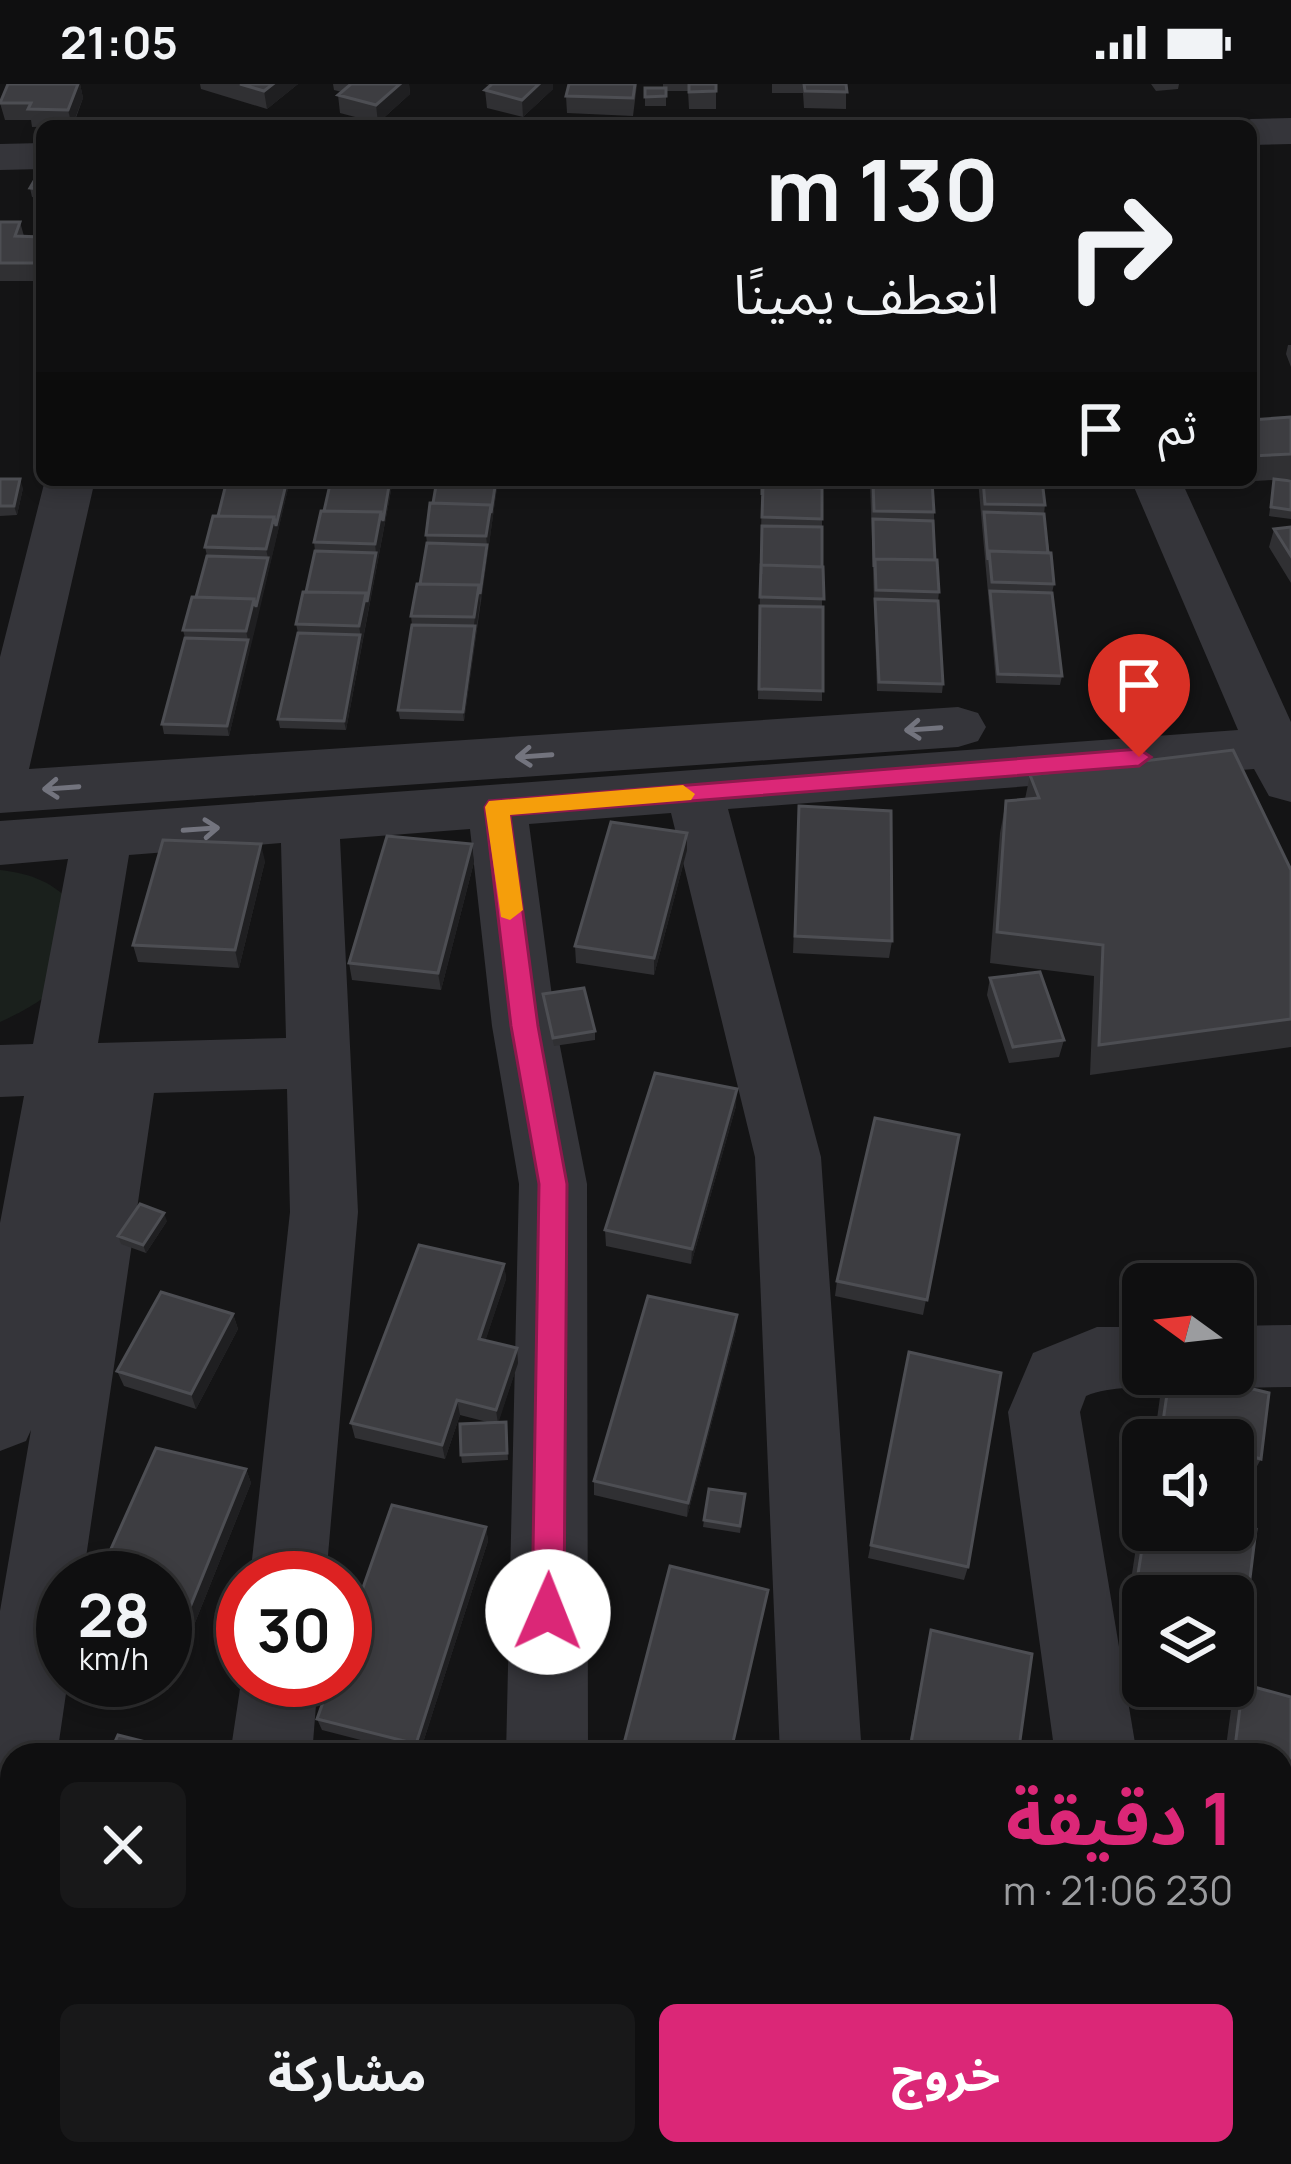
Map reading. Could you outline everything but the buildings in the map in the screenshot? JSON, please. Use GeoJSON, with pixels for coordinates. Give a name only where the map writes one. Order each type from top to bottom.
{"type":"FeatureCollection","features":[{"type":"Feature","properties":{"kind":"street"},"geometry":{"type":"LineString","coordinates":[[1257,132],[1291,131]]}},
{"type":"Feature","properties":{"kind":"street"},"geometry":{"type":"LineString","coordinates":[[0,157],[36,156]]}},
{"type":"Feature","properties":{"kind":"street"},"geometry":{"type":"LineString","coordinates":[[0,771],[69,486]]}},
{"type":"Feature","properties":{"kind":"street"},"geometry":{"type":"LineString","coordinates":[[1159,486],[1280,738]]}},
{"type":"Feature","properties":{"kind":"street"},"geometry":{"type":"LineString","coordinates":[[0,792],[608,773],[1280,738]]}},
{"type":"Feature","properties":{"kind":"street"},"geometry":{"type":"LineString","coordinates":[[0,843],[497,807],[608,773],[695,793],[1280,738]]}},
{"type":"Feature","properties":{"kind":"street"},"geometry":{"type":"LineString","coordinates":[[695,793],[788,1156],[820,1743]]}},
{"type":"Feature","properties":{"kind":"street"},"geometry":{"type":"LineString","coordinates":[[497,807],[524,1026],[553,1184],[547,1743]]}},
{"type":"Feature","properties":{"kind":"street"},"geometry":{"type":"LineString","coordinates":[[291,1551],[324,1212],[310,822]]}},
{"type":"Feature","properties":{"kind":"street"},"geometry":{"type":"LineString","coordinates":[[0,1418],[102,836]]}},
{"type":"Feature","properties":{"kind":"street"},"geometry":{"type":"LineString","coordinates":[[62,1070],[319,1064]]}},
{"type":"Feature","properties":{"kind":"street"},"geometry":{"type":"LineString","coordinates":[[17,1743],[62,1070]]}},
{"type":"Feature","properties":{"kind":"street"},"geometry":{"type":"LineString","coordinates":[[1254,1357],[1291,1356]]}},
{"type":"Feature","properties":{"kind":"street"},"geometry":{"type":"LineString","coordinates":[[1094,1743],[1044,1412],[1058,1375],[1097,1358],[1122,1358]]}},
{"type":"Feature","properties":{"kind":"street"},"geometry":{"type":"LineString","coordinates":[[272,1743],[275,1707]]}},
{"type":"Feature","properties":{"kind":"shaded area"},"geometry":{"type":"Polygon","coordinates":[[[0,870],[42,881],[76,907],[59,979],[40,1000],[0,1022],[0,870]]]}},
{"type":"Feature","properties":{"kind":"slow traffic"},"geometry":{"type":"LineString","coordinates":[[510,910],[497,807],[683,794]]}},
{"type":"Feature","properties":{"kind":"route"},"geometry":{"type":"LineString","coordinates":[[548,1612],[553,1184],[524,1026],[497,807],[1139,757]]}}]}
